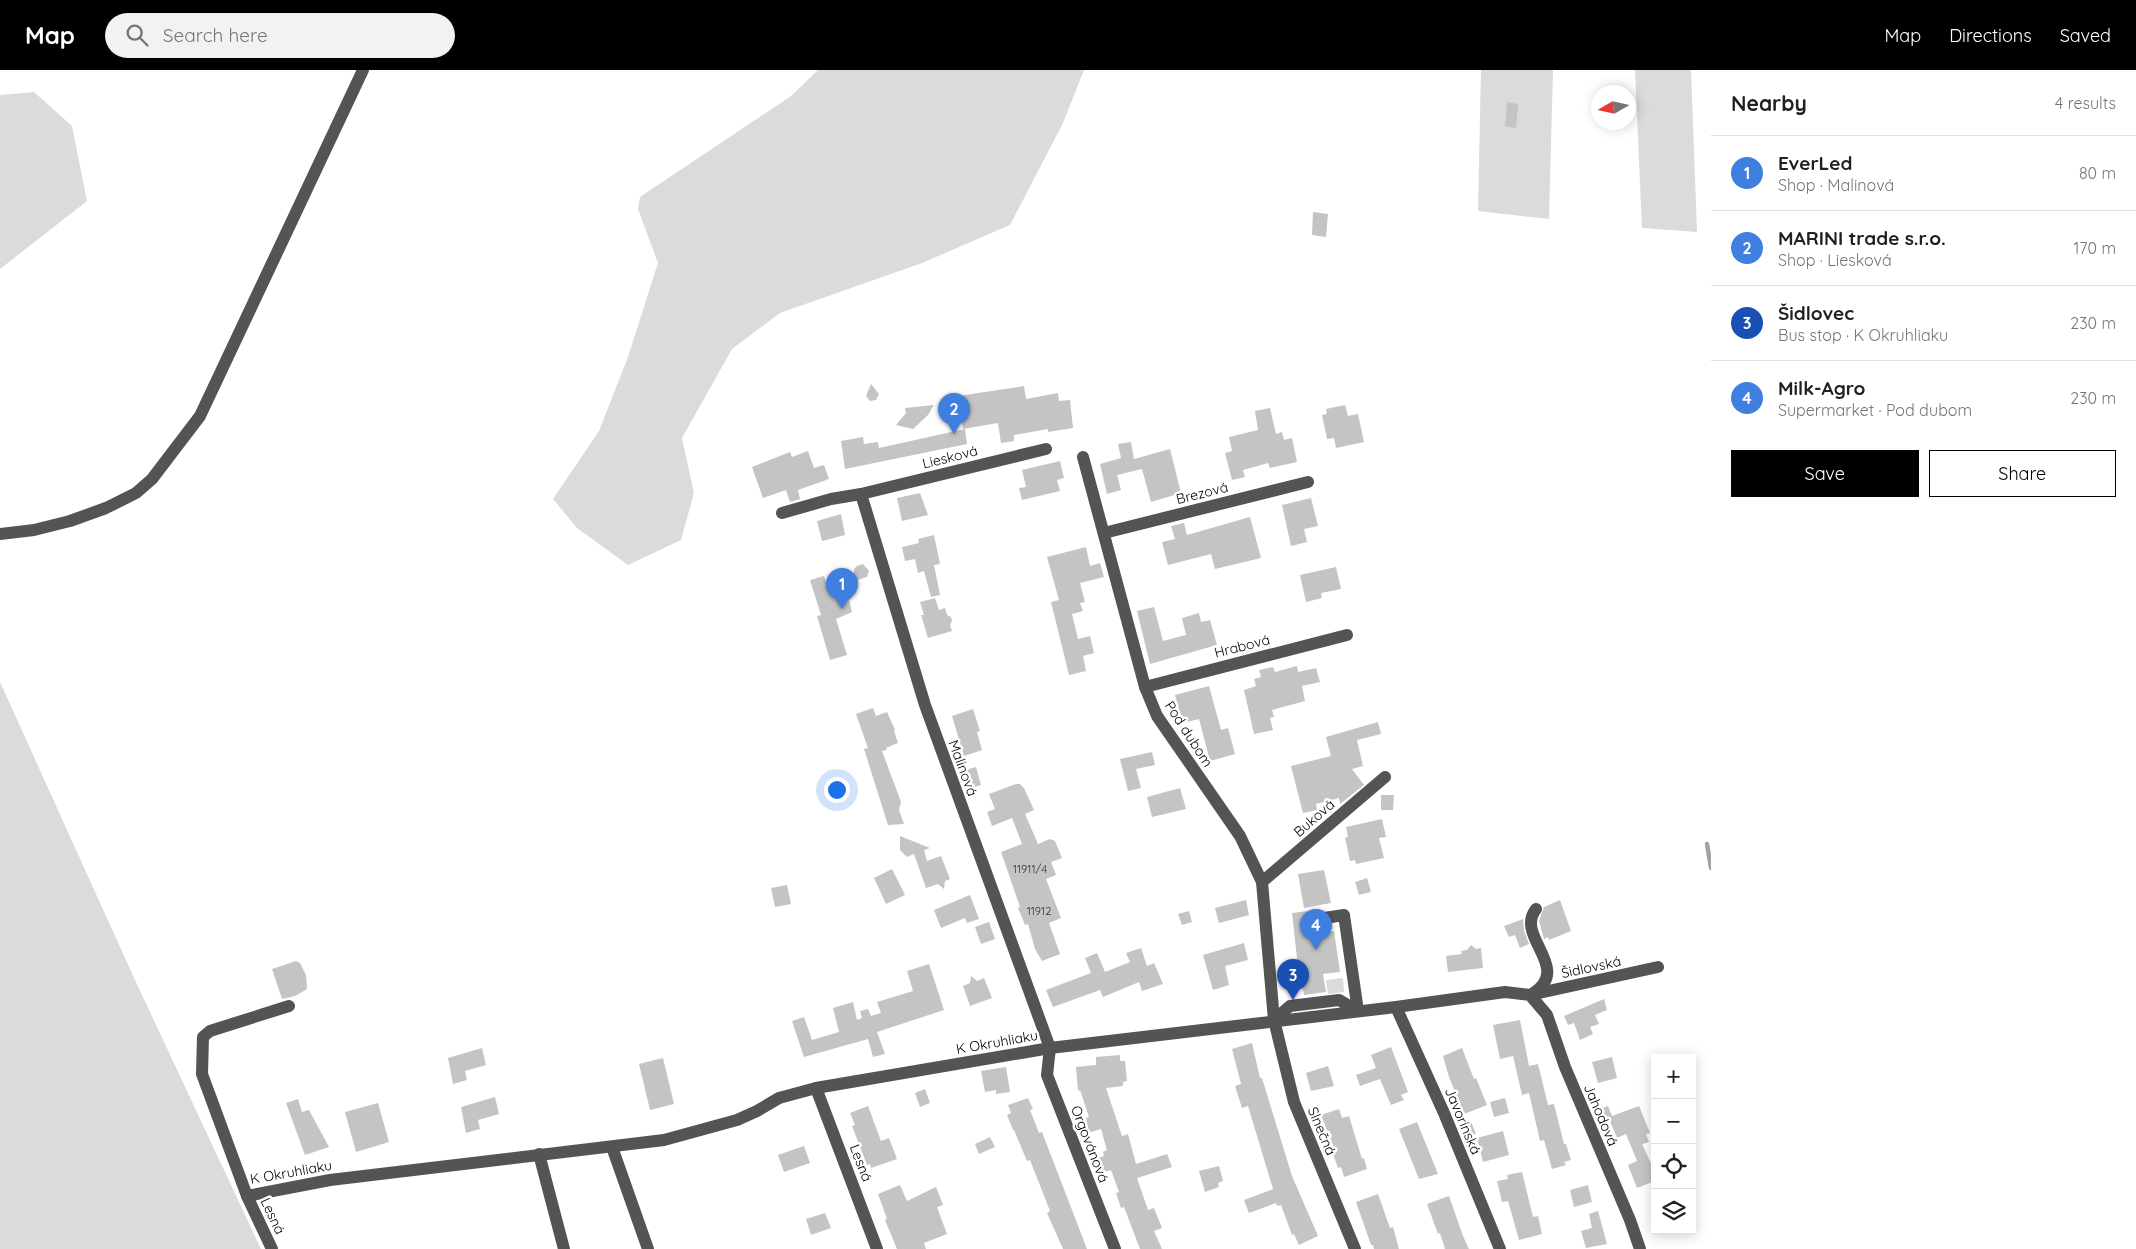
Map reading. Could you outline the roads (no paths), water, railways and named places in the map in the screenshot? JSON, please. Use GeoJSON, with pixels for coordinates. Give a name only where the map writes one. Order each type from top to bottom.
{"type":"FeatureCollection","features":[{"type":"Feature","properties":{"kind":"street"},"geometry":{"type":"LineString","coordinates":[[0,534],[34,530],[106,508],[136,493],[152,479],[200,416],[363,70]]}},
{"type":"Feature","properties":{"kind":"street","name":"Liesková"},"geometry":{"type":"LineString","coordinates":[[782,513],[831,499],[861,494],[1046,449]]}},
{"type":"Feature","properties":{"kind":"street","name":"Pod dubom"},"geometry":{"type":"LineString","coordinates":[[1083,457],[1145,687],[1157,716],[1240,836],[1262,882],[1274,1020]]}},
{"type":"Feature","properties":{"kind":"street","name":"Brezová"},"geometry":{"type":"LineString","coordinates":[[1104,533],[1308,482]]}},
{"type":"Feature","properties":{"kind":"street","name":"Malinová"},"geometry":{"type":"LineString","coordinates":[[861,494],[925,705],[1050,1048]]}},
{"type":"Feature","properties":{"kind":"street","name":"Hrabová"},"geometry":{"type":"LineString","coordinates":[[1145,687],[1347,635]]}},
{"type":"Feature","properties":{"kind":"street","name":"Buková"},"geometry":{"type":"LineString","coordinates":[[1262,882],[1385,777]]}},
{"type":"Feature","properties":{"kind":"street"},"geometry":{"type":"LineString","coordinates":[[1396,1007],[1505,992],[1530,995],[1541,988],[1548,978],[1547,964],[1531,928],[1530,921],[1536,909]]}},
{"type":"Feature","properties":{"kind":"street"},"geometry":{"type":"LineString","coordinates":[[1312,920],[1344,915],[1358,1011]]}},
{"type":"Feature","properties":{"kind":"street","name":"Šidlovská"},"geometry":{"type":"LineString","coordinates":[[1530,995],[1658,967]]}},
{"type":"Feature","properties":{"kind":"street","name":"Jahodová"},"geometry":{"type":"LineString","coordinates":[[1530,995],[1547,1014],[1565,1067],[1630,1220],[1640,1249]]}},
{"type":"Feature","properties":{"kind":"street","name":"K Okruhliaku"},"geometry":{"type":"LineString","coordinates":[[289,1006],[210,1032],[203,1037],[202,1074],[247,1196],[330,1180],[664,1140],[737,1120],[779,1098],[816,1088],[1050,1048],[1396,1007]]}},
{"type":"Feature","properties":{"kind":"street","name":"Javorinská"},"geometry":{"type":"LineString","coordinates":[[1396,1007],[1444,1113],[1500,1249]]}},
{"type":"Feature","properties":{"kind":"street","name":"Slnečná"},"geometry":{"type":"LineString","coordinates":[[1274,1020],[1294,1102],[1355,1249]]}},
{"type":"Feature","properties":{"kind":"street","name":"Orgovánová"},"geometry":{"type":"LineString","coordinates":[[1050,1048],[1047,1075],[1115,1249]]}},
{"type":"Feature","properties":{"kind":"street","name":"Lesná"},"geometry":{"type":"LineString","coordinates":[[816,1088],[877,1249]]}},
{"type":"Feature","properties":{"kind":"street"},"geometry":{"type":"LineString","coordinates":[[612,1147],[648,1249]]}},
{"type":"Feature","properties":{"kind":"street"},"geometry":{"type":"LineString","coordinates":[[538,1154],[564,1249]]}},
{"type":"Feature","properties":{"kind":"street","name":"Lesná"},"geometry":{"type":"LineString","coordinates":[[247,1196],[272,1249]]}},
{"type":"Feature","properties":{"kind":"waterway"},"geometry":{"type":"LineString","coordinates":[[1707,844],[1711,868]]}},
{"type":"Feature","properties":{"kind":"place","name":"MARINI trade s.r.o."},"geometry":{"type":"Point","coordinates":[954,434]}},
{"type":"Feature","properties":{"kind":"place","name":"EverLed"},"geometry":{"type":"Point","coordinates":[842,609]}},
{"type":"Feature","properties":{"kind":"place","name":"Milk-Agro"},"geometry":{"type":"Point","coordinates":[1316,950]}},
{"type":"Feature","properties":{"kind":"place","name":"Šidlovec"},"geometry":{"type":"Point","coordinates":[1293,1000]}}]}
